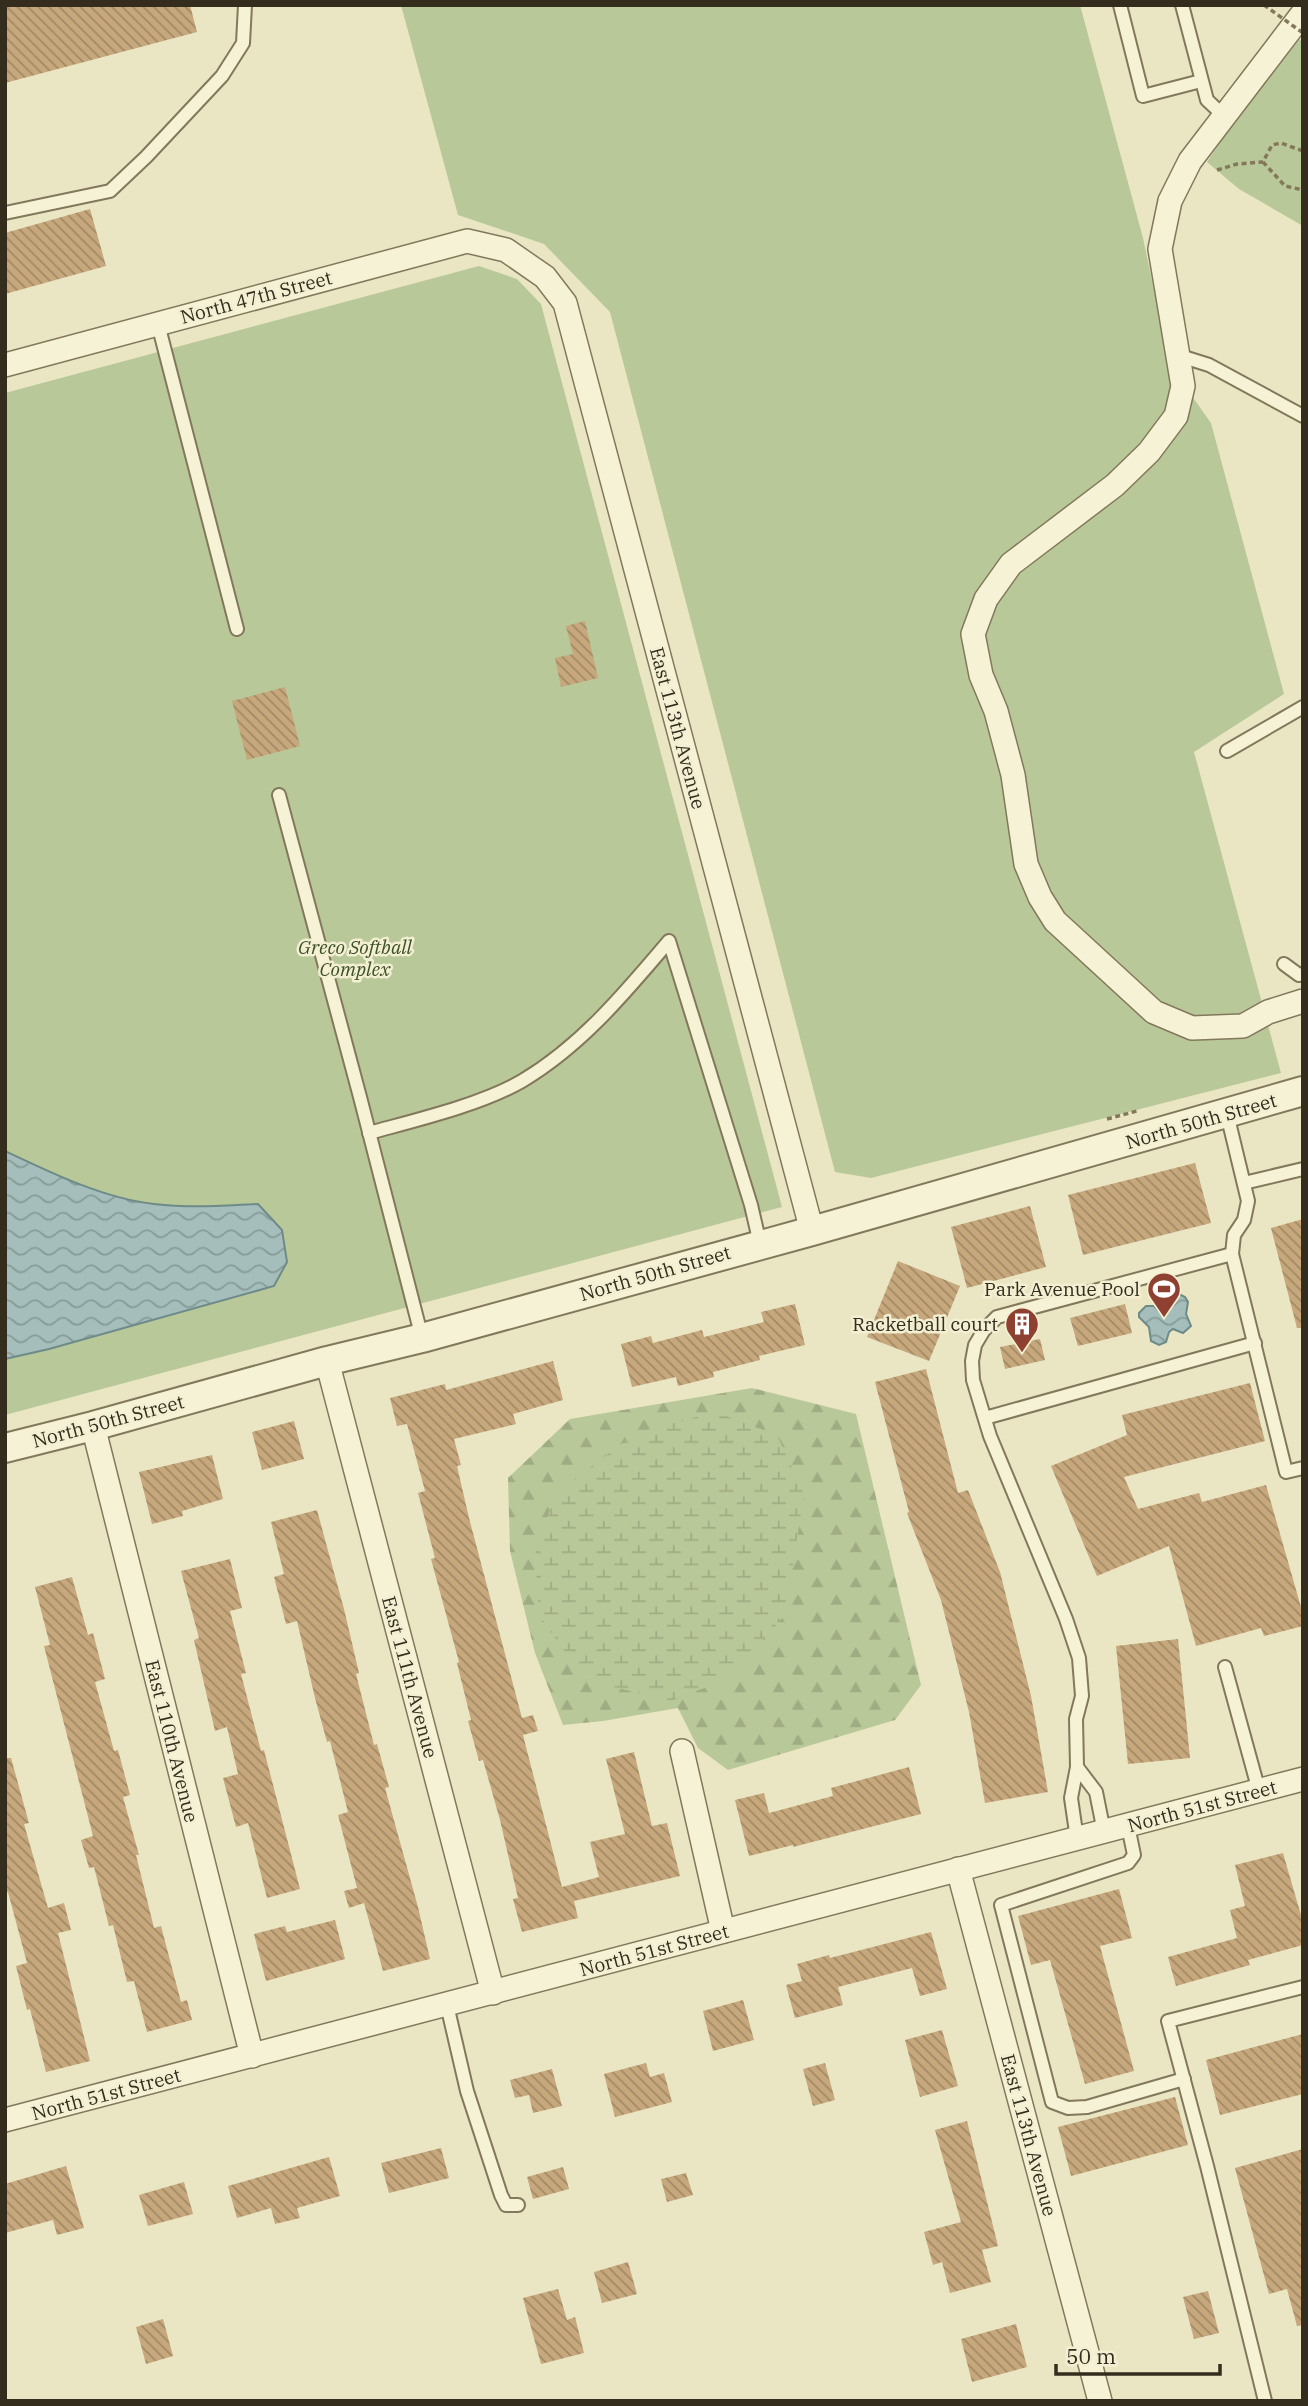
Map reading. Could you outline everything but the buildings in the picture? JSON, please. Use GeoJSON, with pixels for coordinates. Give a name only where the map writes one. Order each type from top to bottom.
{"type":"FeatureCollection","features":[{"type":"Feature","properties":{"kind":"street"},"geometry":{"type":"LineString","coordinates":[[1303,13],[1190,161],[1170,201],[1160,249],[1183,386],[1177,416],[1149,453],[1115,485],[1011,564],[986,599],[973,634],[981,675],[996,711],[1013,775],[1026,863],[1040,897],[1055,921],[1154,1012],[1192,1028],[1243,1026],[1303,1000]]}},
{"type":"Feature","properties":{"kind":"street","name":"North 47th Street"},"geometry":{"type":"LineString","coordinates":[[5,365],[467,241],[506,250]]}},
{"type":"Feature","properties":{"kind":"street","name":"East 113th Avenue"},"geometry":{"type":"LineString","coordinates":[[506,250],[545,277],[565,303],[812,1231]]}},
{"type":"Feature","properties":{"kind":"street","name":"North 50th Street"},"geometry":{"type":"LineString","coordinates":[[5,1448],[812,1231],[1303,1091]]}},
{"type":"Feature","properties":{"kind":"street","name":"East 111th Avenue"},"geometry":{"type":"LineString","coordinates":[[327,1361],[493,1993]]}},
{"type":"Feature","properties":{"kind":"street","name":"East 110th Avenue"},"geometry":{"type":"LineString","coordinates":[[93,1426],[252,2056]]}},
{"type":"Feature","properties":{"kind":"street"},"geometry":{"type":"LineString","coordinates":[[681,1751],[723,1931]]}},
{"type":"Feature","properties":{"kind":"street","name":"North 51st Street"},"geometry":{"type":"LineString","coordinates":[[5,2120],[1303,1779]]}},
{"type":"Feature","properties":{"kind":"street","name":"East 113th Avenue"},"geometry":{"type":"LineString","coordinates":[[958,1869],[1100,2401]]}},
{"type":"Feature","properties":{"kind":"lane"},"geometry":{"type":"LineString","coordinates":[[5,213],[110,191],[222,76],[243,43],[245,5]]}},
{"type":"Feature","properties":{"kind":"lane"},"geometry":{"type":"LineString","coordinates":[[1119,5],[1143,96],[1201,81]]}},
{"type":"Feature","properties":{"kind":"lane"},"geometry":{"type":"LineString","coordinates":[[1182,5],[1206,100],[1224,116]]}},
{"type":"Feature","properties":{"kind":"lane"},"geometry":{"type":"LineString","coordinates":[[158,324],[237,629]]}},
{"type":"Feature","properties":{"kind":"lane"},"geometry":{"type":"LineString","coordinates":[[1177,355],[1209,365],[1303,416]]}},
{"type":"Feature","properties":{"kind":"lane"},"geometry":{"type":"LineString","coordinates":[[1227,751],[1303,706]]}},
{"type":"Feature","properties":{"kind":"lane"},"geometry":{"type":"LineString","coordinates":[[279,795],[422,1338]]}},
{"type":"Feature","properties":{"kind":"lane"},"geometry":{"type":"LineString","coordinates":[[369,1133],[444,1112],[519,1083],[530,1076],[558,1056],[609,1010],[669,941],[751,1205],[760,1244]]}},
{"type":"Feature","properties":{"kind":"lane"},"geometry":{"type":"LineString","coordinates":[[1284,964],[1299,975],[1303,974]]}},
{"type":"Feature","properties":{"kind":"lane"},"geometry":{"type":"LineString","coordinates":[[1227,1114],[1248,1201],[1244,1220],[1234,1235],[1232,1254],[1286,1472],[1303,1468]]}},
{"type":"Feature","properties":{"kind":"lane"},"geometry":{"type":"LineString","coordinates":[[1244,1183],[1303,1169]]}},
{"type":"Feature","properties":{"kind":"lane"},"geometry":{"type":"LineString","coordinates":[[1077,1839],[1071,1798],[1077,1767],[1076,1719],[1082,1696],[1079,1658],[1066,1619],[990,1436],[973,1380],[975,1345],[997,1317],[1232,1254]]}},
{"type":"Feature","properties":{"kind":"lane"},"geometry":{"type":"LineString","coordinates":[[985,1418],[1255,1343]]}},
{"type":"Feature","properties":{"kind":"lane"},"geometry":{"type":"LineString","coordinates":[[1225,1667],[1259,1791]]}},
{"type":"Feature","properties":{"kind":"lane"},"geometry":{"type":"LineString","coordinates":[[1077,1767],[1096,1792],[1104,1832]]}},
{"type":"Feature","properties":{"kind":"lane"},"geometry":{"type":"LineString","coordinates":[[1128,1825],[1134,1855],[1128,1863],[1001,1905],[1052,2102],[1068,2108],[1087,2107],[1184,2080]]}},
{"type":"Feature","properties":{"kind":"lane"},"geometry":{"type":"LineString","coordinates":[[1265,2401],[1168,2021],[1303,1987]]}},
{"type":"Feature","properties":{"kind":"lane"},"geometry":{"type":"LineString","coordinates":[[447,2005],[467,2091],[501,2195],[506,2205],[517,2205]]}},
{"type":"Feature","properties":{"kind":"path"},"geometry":{"type":"LineString","coordinates":[[1264,5],[1303,33]]}},
{"type":"Feature","properties":{"kind":"path"},"geometry":{"type":"LineString","coordinates":[[1263,162],[1272,145],[1282,143],[1303,151]]}},
{"type":"Feature","properties":{"kind":"path"},"geometry":{"type":"LineString","coordinates":[[1217,170],[1237,164],[1263,162]]}},
{"type":"Feature","properties":{"kind":"path"},"geometry":{"type":"LineString","coordinates":[[1263,162],[1285,186],[1303,190]]}},
{"type":"Feature","properties":{"kind":"green space"},"geometry":{"type":"Polygon","coordinates":[[[401,5],[1080,5],[1143,238],[1170,365],[1211,423],[1284,694],[1194,752],[1281,1073],[871,1178],[835,1172],[610,312],[544,244],[458,215],[401,5]]]}},
{"type":"Feature","properties":{"kind":"green space"},"geometry":{"type":"Polygon","coordinates":[[[1293,33],[1303,42],[1303,226],[1239,189],[1207,162],[1293,33]]]}},
{"type":"Feature","properties":{"kind":"green space","name":"Greco Softball Complex"},"geometry":{"type":"Polygon","coordinates":[[[479,266],[517,279],[541,304],[782,1207],[5,1415],[5,393],[479,266]]]}},
{"type":"Feature","properties":{"kind":"green space"},"geometry":{"type":"Polygon","coordinates":[[[752,1388],[856,1414],[921,1685],[895,1720],[728,1770],[698,1748],[678,1708],[563,1725],[535,1653],[510,1551],[508,1478],[570,1419],[752,1388]]]}},
{"type":"Feature","properties":{"kind":"green space"},"geometry":{"type":"Polygon","coordinates":[[[715,1412],[777,1435],[804,1494],[785,1615],[727,1679],[671,1701],[585,1680],[539,1615],[535,1555],[555,1494],[636,1433],[715,1412]]]}},
{"type":"Feature","properties":{"kind":"water"},"geometry":{"type":"Polygon","coordinates":[[[5,1151],[78,1184],[135,1201],[193,1206],[258,1204],[282,1230],[287,1262],[274,1286],[5,1359],[5,1151]]]}},
{"type":"Feature","properties":{"kind":"water","name":"Park Avenue Pool"},"geometry":{"type":"Polygon","coordinates":[[[1177,1293],[1188,1302],[1186,1314],[1191,1326],[1183,1333],[1173,1329],[1166,1342],[1159,1345],[1151,1341],[1149,1327],[1139,1317],[1139,1313],[1146,1306],[1154,1306],[1161,1313],[1167,1310],[1168,1299],[1177,1293]]]}},
{"type":"Feature","properties":{"kind":"place","name":"Park Avenue Pool"},"geometry":{"type":"Point","coordinates":[1164,1319]}},
{"type":"Feature","properties":{"kind":"place","name":"Racketball court"},"geometry":{"type":"Point","coordinates":[1022,1354]}}]}
